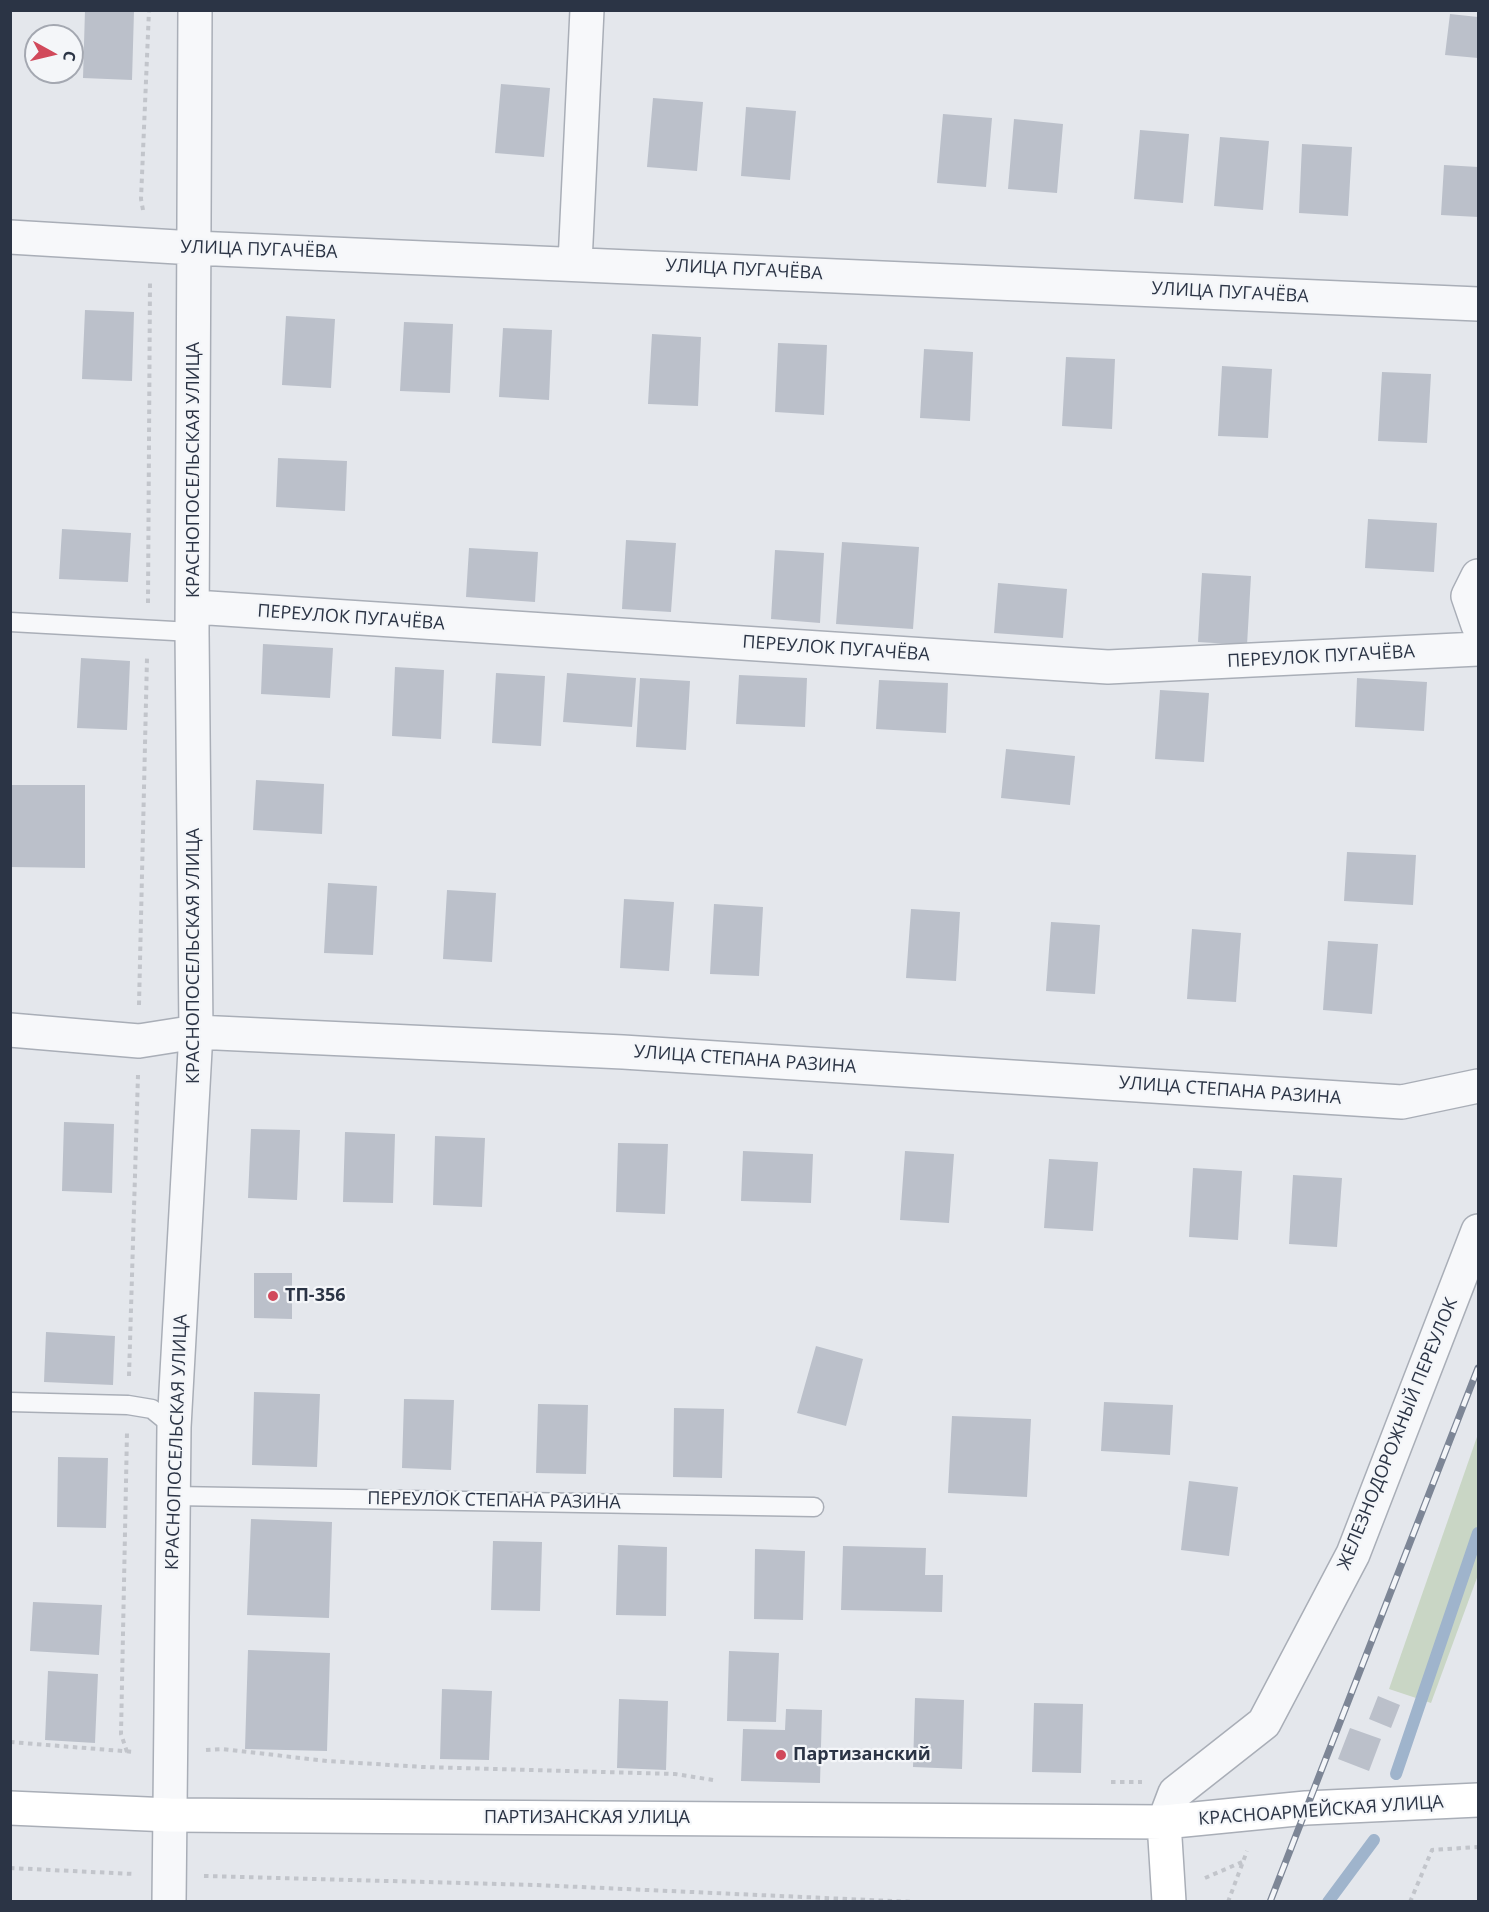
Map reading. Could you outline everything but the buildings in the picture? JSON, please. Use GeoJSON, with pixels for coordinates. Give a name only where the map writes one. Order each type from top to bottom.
{"type":"FeatureCollection","features":[{"type":"Feature","properties":{"kind":"street","name":"КРАСНОПОСЕЛЬСКАЯ УЛИЦА"},"geometry":{"type":"LineString","coordinates":[[169,1888],[174,1426],[196,1032],[193,620],[195,10]]}},
{"type":"Feature","properties":{"kind":"street"},"geometry":{"type":"LineString","coordinates":[[575,263],[587,10]]}},
{"type":"Feature","properties":{"kind":"street","name":"УЛИЦА ПУГАЧЁВА"},"geometry":{"type":"LineString","coordinates":[[10,237],[194,248],[1479,304]]}},
{"type":"Feature","properties":{"kind":"street"},"geometry":{"type":"LineString","coordinates":[[1479,576],[1468,596],[1479,625]]}},
{"type":"Feature","properties":{"kind":"street","name":"ПЕРЕУЛОК ПУГАЧЁВА"},"geometry":{"type":"LineString","coordinates":[[193,620],[1108,667],[1479,649]]}},
{"type":"Feature","properties":{"kind":"street","name":"УЛИЦА СТЕПАНА РАЗИНА"},"geometry":{"type":"LineString","coordinates":[[10,1030],[139,1041],[196,1032],[622,1052],[1402,1102],[1479,1086]]}},
{"type":"Feature","properties":{"kind":"street","name":"ЖЕЛЕЗНОДОРОЖНЫЙ ПЕРЕУЛОК"},"geometry":{"type":"LineString","coordinates":[[1170,1808],[1264,1723],[1353,1554],[1479,1231]]}},
{"type":"Feature","properties":{"kind":"street","name":"КРАСНОАРМЕЙСКАЯ УЛИЦА"},"geometry":{"type":"LineString","coordinates":[[1170,1808],[1306,1809],[1479,1800]]}},
{"type":"Feature","properties":{"kind":"street","name":"ПАРТИЗАНСКАЯ УЛИЦА"},"geometry":{"type":"LineString","coordinates":[[10,1808],[171,1815],[1170,1808]]}},
{"type":"Feature","properties":{"kind":"street"},"geometry":{"type":"LineString","coordinates":[[1169,1902],[1170,1808]]}},
{"type":"Feature","properties":{"kind":"lane","name":"ПЕРЕУЛОК ПУГАЧЁВА"},"geometry":{"type":"LineString","coordinates":[[10,622],[148,629],[193,620]]}},
{"type":"Feature","properties":{"kind":"lane"},"geometry":{"type":"LineString","coordinates":[[10,1402],[128,1404],[152,1409],[174,1426]]}},
{"type":"Feature","properties":{"kind":"lane","name":"ПЕРЕУЛОК СТЕПАНА РАЗИНА"},"geometry":{"type":"LineString","coordinates":[[174,1496],[814,1507]]}},
{"type":"Feature","properties":{"kind":"path"},"geometry":{"type":"LineString","coordinates":[[127,1752],[121,1734],[148,629],[150,245],[141,199],[149,10]]}},
{"type":"Feature","properties":{"kind":"path"},"geometry":{"type":"LineString","coordinates":[[10,1742],[127,1752],[222,1749],[327,1761],[423,1767],[675,1774],[722,1782]]}},
{"type":"Feature","properties":{"kind":"path"},"geometry":{"type":"LineString","coordinates":[[1106,1783],[1153,1781],[1170,1808]]}},
{"type":"Feature","properties":{"kind":"path"},"geometry":{"type":"LineString","coordinates":[[1228,1902],[1249,1846]]}},
{"type":"Feature","properties":{"kind":"path"},"geometry":{"type":"LineString","coordinates":[[1410,1902],[1432,1850],[1479,1847]]}},
{"type":"Feature","properties":{"kind":"path"},"geometry":{"type":"LineString","coordinates":[[10,1868],[169,1888],[536,1885],[914,1902]]}},
{"type":"Feature","properties":{"kind":"green space"},"geometry":{"type":"Polygon","coordinates":[[[1478,1434],[1478,1575],[1431,1703],[1389,1689],[1478,1434]]]}},
{"type":"Feature","properties":{"kind":"waterway"},"geometry":{"type":"LineString","coordinates":[[1396,1774],[1478,1533]]}},
{"type":"Feature","properties":{"kind":"waterway"},"geometry":{"type":"LineString","coordinates":[[1328,1902],[1374,1840]]}},
{"type":"Feature","properties":{"kind":"railway"},"geometry":{"type":"LineString","coordinates":[[1270,1902],[1478,1368]]}},
{"type":"Feature","properties":{"kind":"place","name":"ТП-356"},"geometry":{"type":"Point","coordinates":[273,1296]}},
{"type":"Feature","properties":{"kind":"place","name":"Партизанский"},"geometry":{"type":"Point","coordinates":[781,1755]}}]}
